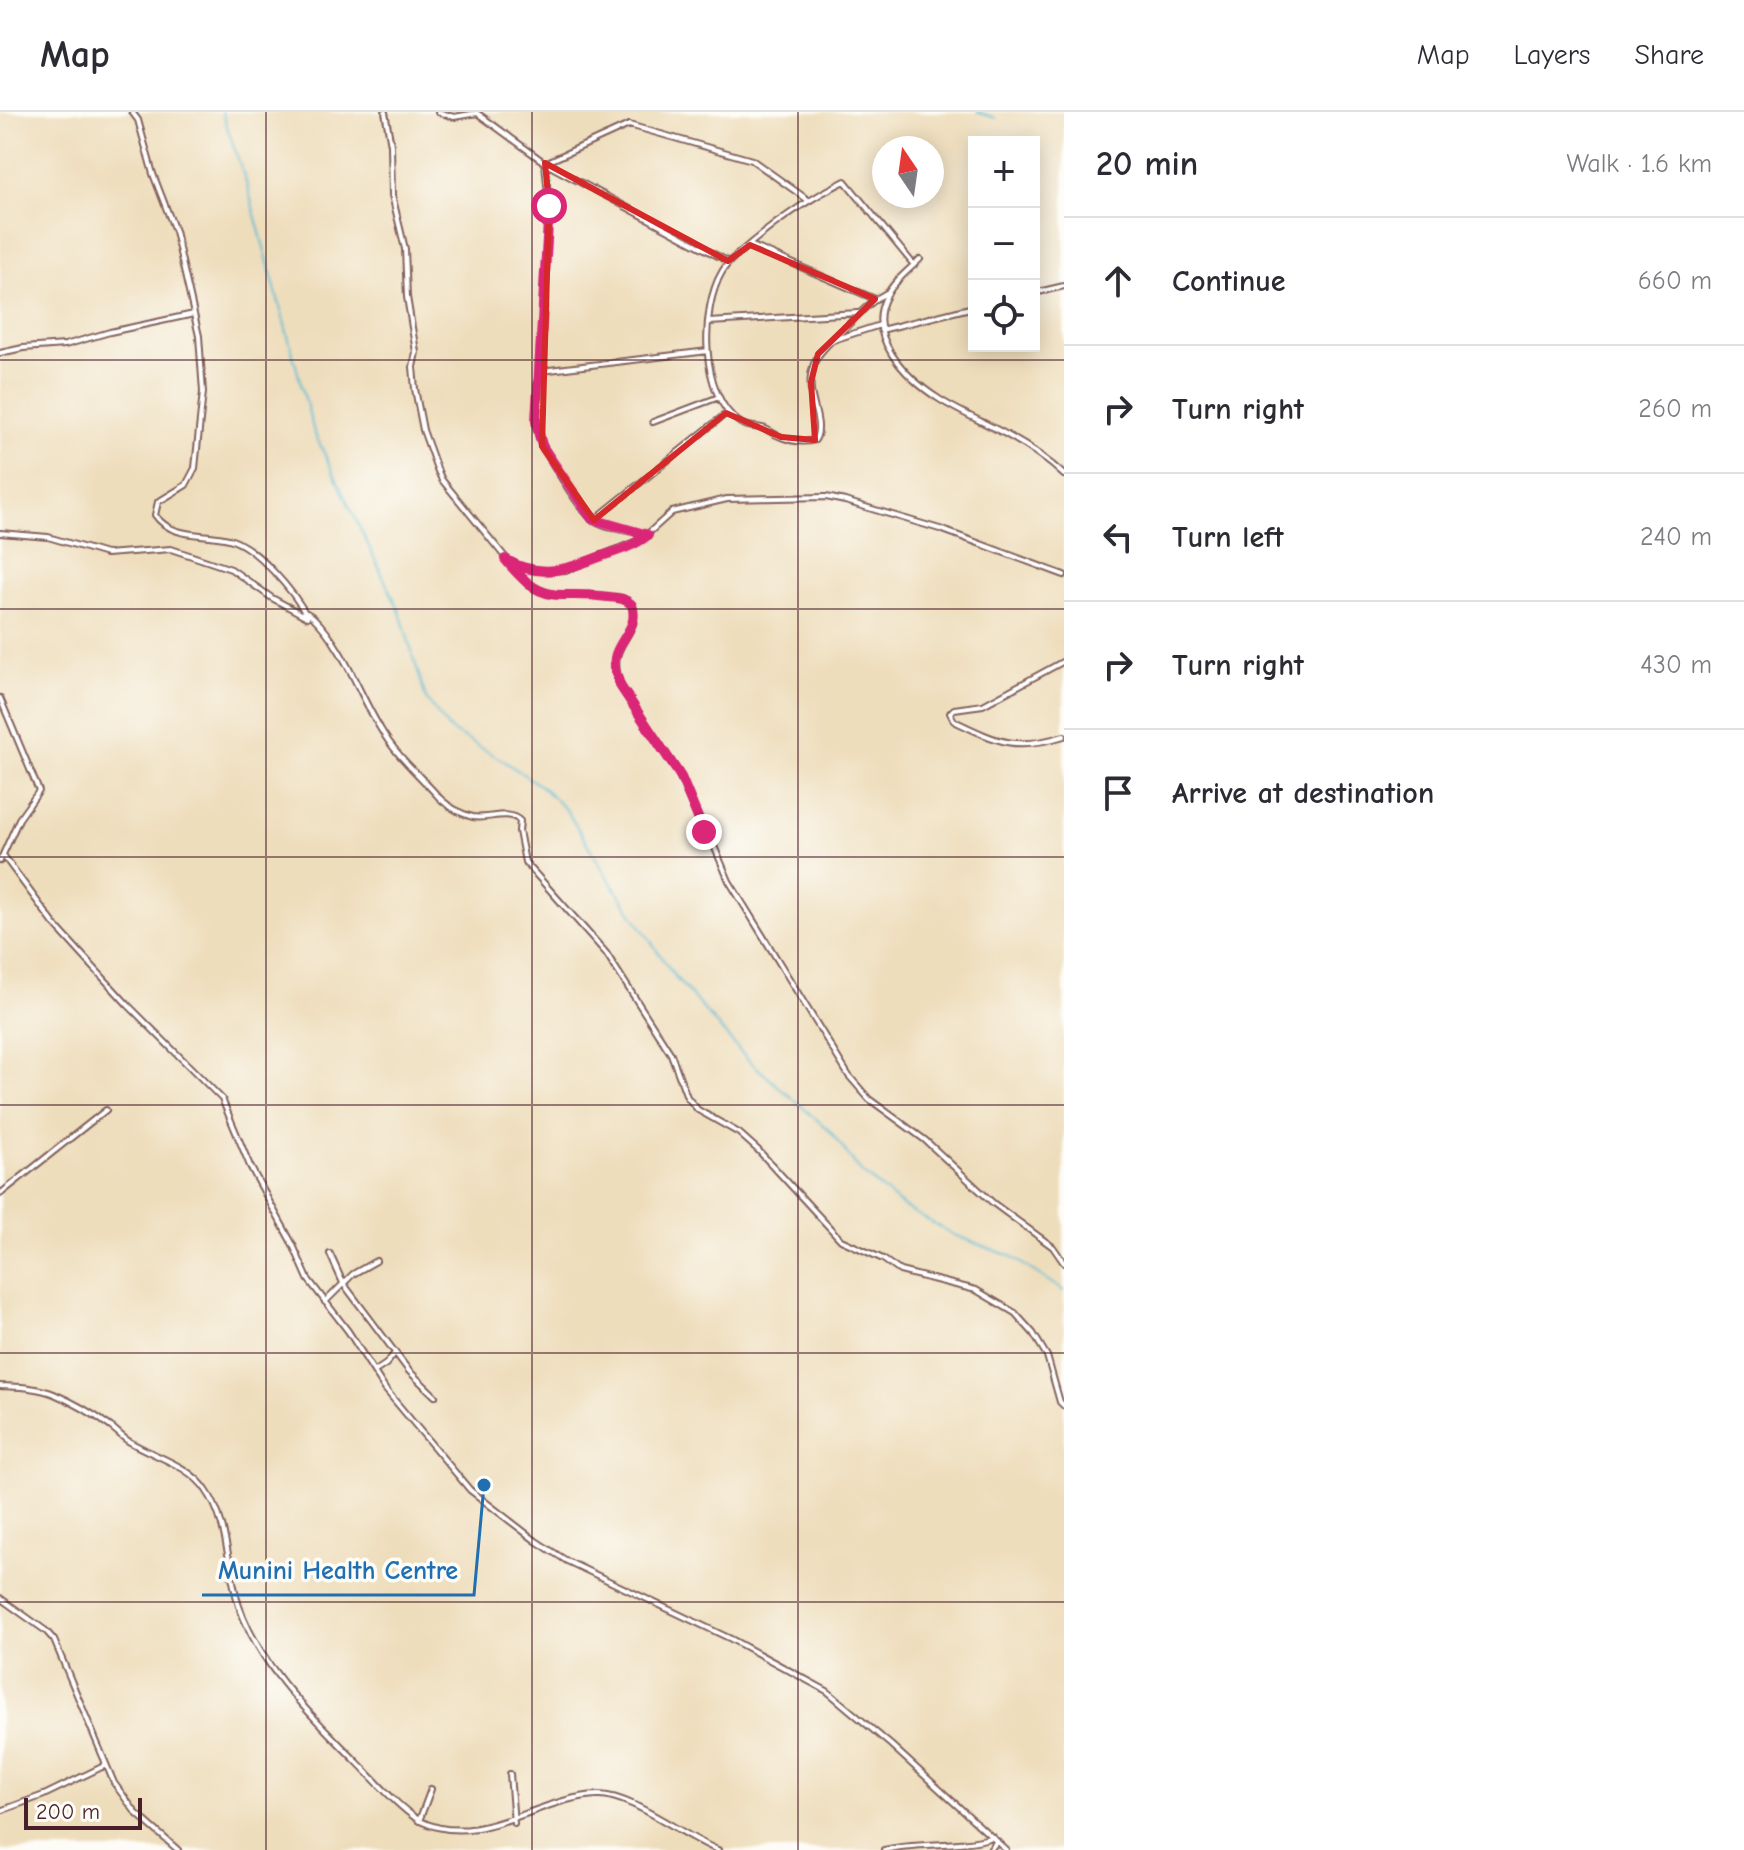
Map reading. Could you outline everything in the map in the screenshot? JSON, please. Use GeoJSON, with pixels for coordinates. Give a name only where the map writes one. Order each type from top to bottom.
{"type":"FeatureCollection","features":[{"type":"Feature","properties":{"kind":"street"},"geometry":{"type":"LineString","coordinates":[[132,112],[138,120],[153,174],[172,221],[199,336],[203,392],[195,468],[186,485],[158,502],[155,515],[169,527],[199,536],[232,540],[247,548],[272,571],[307,617]]}},
{"type":"Feature","properties":{"kind":"street"},"geometry":{"type":"LineString","coordinates":[[385,112],[391,145],[392,195],[405,249],[407,297],[416,352],[413,367],[415,389],[431,457],[442,480],[528,585],[552,595],[622,598],[632,605],[632,627],[616,653],[616,674],[621,687],[678,772],[729,881],[849,1076],[869,1099],[925,1140],[993,1203],[1053,1247],[1064,1263]]}},
{"type":"Feature","properties":{"kind":"street"},"geometry":{"type":"LineString","coordinates":[[438,112],[454,117],[477,113],[545,163],[729,262]]}},
{"type":"Feature","properties":{"kind":"street"},"geometry":{"type":"LineString","coordinates":[[545,163],[629,125],[752,160],[808,200]]}},
{"type":"Feature","properties":{"kind":"street"},"geometry":{"type":"LineString","coordinates":[[545,163],[549,206],[536,426],[539,440],[594,520],[648,535]]}},
{"type":"Feature","properties":{"kind":"street"},"geometry":{"type":"LineString","coordinates":[[914,265],[845,181],[808,200],[776,222],[729,262],[714,290],[708,351],[713,385],[728,412],[748,427],[764,428],[781,437],[801,441],[815,440],[818,432],[811,382],[816,359],[827,342],[875,299],[888,292],[920,259]]}},
{"type":"Feature","properties":{"kind":"street"},"geometry":{"type":"LineString","coordinates":[[750,245],[875,299]]}},
{"type":"Feature","properties":{"kind":"street"},"geometry":{"type":"LineString","coordinates":[[1040,292],[1064,286]]}},
{"type":"Feature","properties":{"kind":"street"},"geometry":{"type":"LineString","coordinates":[[888,292],[881,307],[880,327],[886,345],[896,359],[932,394],[1010,436],[1064,475]]}},
{"type":"Feature","properties":{"kind":"street"},"geometry":{"type":"LineString","coordinates":[[827,342],[968,308]]}},
{"type":"Feature","properties":{"kind":"street"},"geometry":{"type":"LineString","coordinates":[[709,322],[859,313]]}},
{"type":"Feature","properties":{"kind":"street"},"geometry":{"type":"LineString","coordinates":[[0,353],[65,345],[194,314]]}},
{"type":"Feature","properties":{"kind":"street"},"geometry":{"type":"LineString","coordinates":[[541,371],[708,351]]}},
{"type":"Feature","properties":{"kind":"street"},"geometry":{"type":"LineString","coordinates":[[653,422],[719,397]]}},
{"type":"Feature","properties":{"kind":"street"},"geometry":{"type":"LineString","coordinates":[[594,520],[728,412]]}},
{"type":"Feature","properties":{"kind":"street"},"geometry":{"type":"LineString","coordinates":[[505,559],[522,567],[556,572],[630,546],[648,535],[672,512],[727,499],[826,497],[931,526],[1064,575]]}},
{"type":"Feature","properties":{"kind":"street"},"geometry":{"type":"LineString","coordinates":[[0,533],[48,537],[106,554],[171,549],[231,569],[272,598],[307,617]]}},
{"type":"Feature","properties":{"kind":"street"},"geometry":{"type":"LineString","coordinates":[[307,617],[307,613],[320,624],[339,651],[394,749],[443,802],[476,818],[511,816],[520,821],[525,862],[606,953],[671,1054],[687,1097],[698,1110],[739,1133],[758,1150],[841,1240],[883,1259],[900,1271],[976,1290],[1015,1313],[1041,1344],[1064,1406]]}},
{"type":"Feature","properties":{"kind":"street"},"geometry":{"type":"LineString","coordinates":[[1064,661],[983,705],[954,709],[950,713],[954,721],[1007,744],[1064,736]]}},
{"type":"Feature","properties":{"kind":"street"},"geometry":{"type":"LineString","coordinates":[[0,698],[39,787],[38,794],[19,819],[1,858],[54,924],[127,1004],[222,1099],[254,1173],[278,1215],[305,1274],[391,1397],[456,1476],[536,1541],[567,1561],[731,1639],[827,1691],[1006,1850]]}},
{"type":"Feature","properties":{"kind":"street"},"geometry":{"type":"LineString","coordinates":[[0,1194],[106,1110]]}},
{"type":"Feature","properties":{"kind":"street"},"geometry":{"type":"LineString","coordinates":[[330,1254],[343,1283],[395,1353],[435,1396]]}},
{"type":"Feature","properties":{"kind":"street"},"geometry":{"type":"LineString","coordinates":[[325,1302],[360,1269],[376,1261]]}},
{"type":"Feature","properties":{"kind":"street"},"geometry":{"type":"LineString","coordinates":[[374,1372],[395,1353]]}},
{"type":"Feature","properties":{"kind":"street"},"geometry":{"type":"LineString","coordinates":[[0,1386],[35,1389],[59,1397],[139,1447],[190,1474],[204,1487],[218,1514],[240,1607],[264,1659],[346,1750],[396,1802],[419,1821],[433,1830],[485,1834],[582,1798],[611,1797],[629,1802],[718,1850]]}},
{"type":"Feature","properties":{"kind":"street"},"geometry":{"type":"LineString","coordinates":[[0,1598],[54,1640],[114,1783],[136,1813],[178,1850]]}},
{"type":"Feature","properties":{"kind":"street"},"geometry":{"type":"LineString","coordinates":[[0,1811],[44,1795],[106,1765]]}},
{"type":"Feature","properties":{"kind":"street"},"geometry":{"type":"LineString","coordinates":[[510,1774],[514,1823]]}},
{"type":"Feature","properties":{"kind":"street"},"geometry":{"type":"LineString","coordinates":[[419,1821],[428,1804],[431,1789]]}},
{"type":"Feature","properties":{"kind":"street"},"geometry":{"type":"LineString","coordinates":[[884,1850],[995,1839]]}},
{"type":"Feature","properties":{"kind":"street"},"geometry":{"type":"LineString","coordinates":[[990,1850],[995,1839]]}},
{"type":"Feature","properties":{"kind":"highlighted area"},"geometry":{"type":"Polygon","coordinates":[[[545,163],[728,261],[750,245],[875,299],[818,354],[811,382],[815,440],[781,437],[726,413],[594,520],[542,446],[549,206],[545,163]]]}},
{"type":"Feature","properties":{"kind":"waterway"},"geometry":{"type":"LineString","coordinates":[[222,112],[247,185],[314,432],[400,612],[426,699],[450,730],[542,787],[567,811],[675,977],[747,1059],[830,1131],[861,1172],[904,1207],[954,1235],[1010,1256],[1064,1291]]}},
{"type":"Feature","properties":{"kind":"waterway"},"geometry":{"type":"LineString","coordinates":[[978,112],[995,118]]}},
{"type":"Feature","properties":{"kind":"place","name":"Munini Health Centre"},"geometry":{"type":"Point","coordinates":[484,1485]}},
{"type":"Feature","properties":{"kind":"route"},"geometry":{"type":"LineString","coordinates":[[549,206],[536,421],[538,436],[552,462],[592,519],[648,535],[630,546],[556,572],[522,567],[505,559],[528,585],[552,595],[622,598],[632,605],[632,627],[616,653],[616,674],[621,687],[681,777],[704,832]]}}]}
